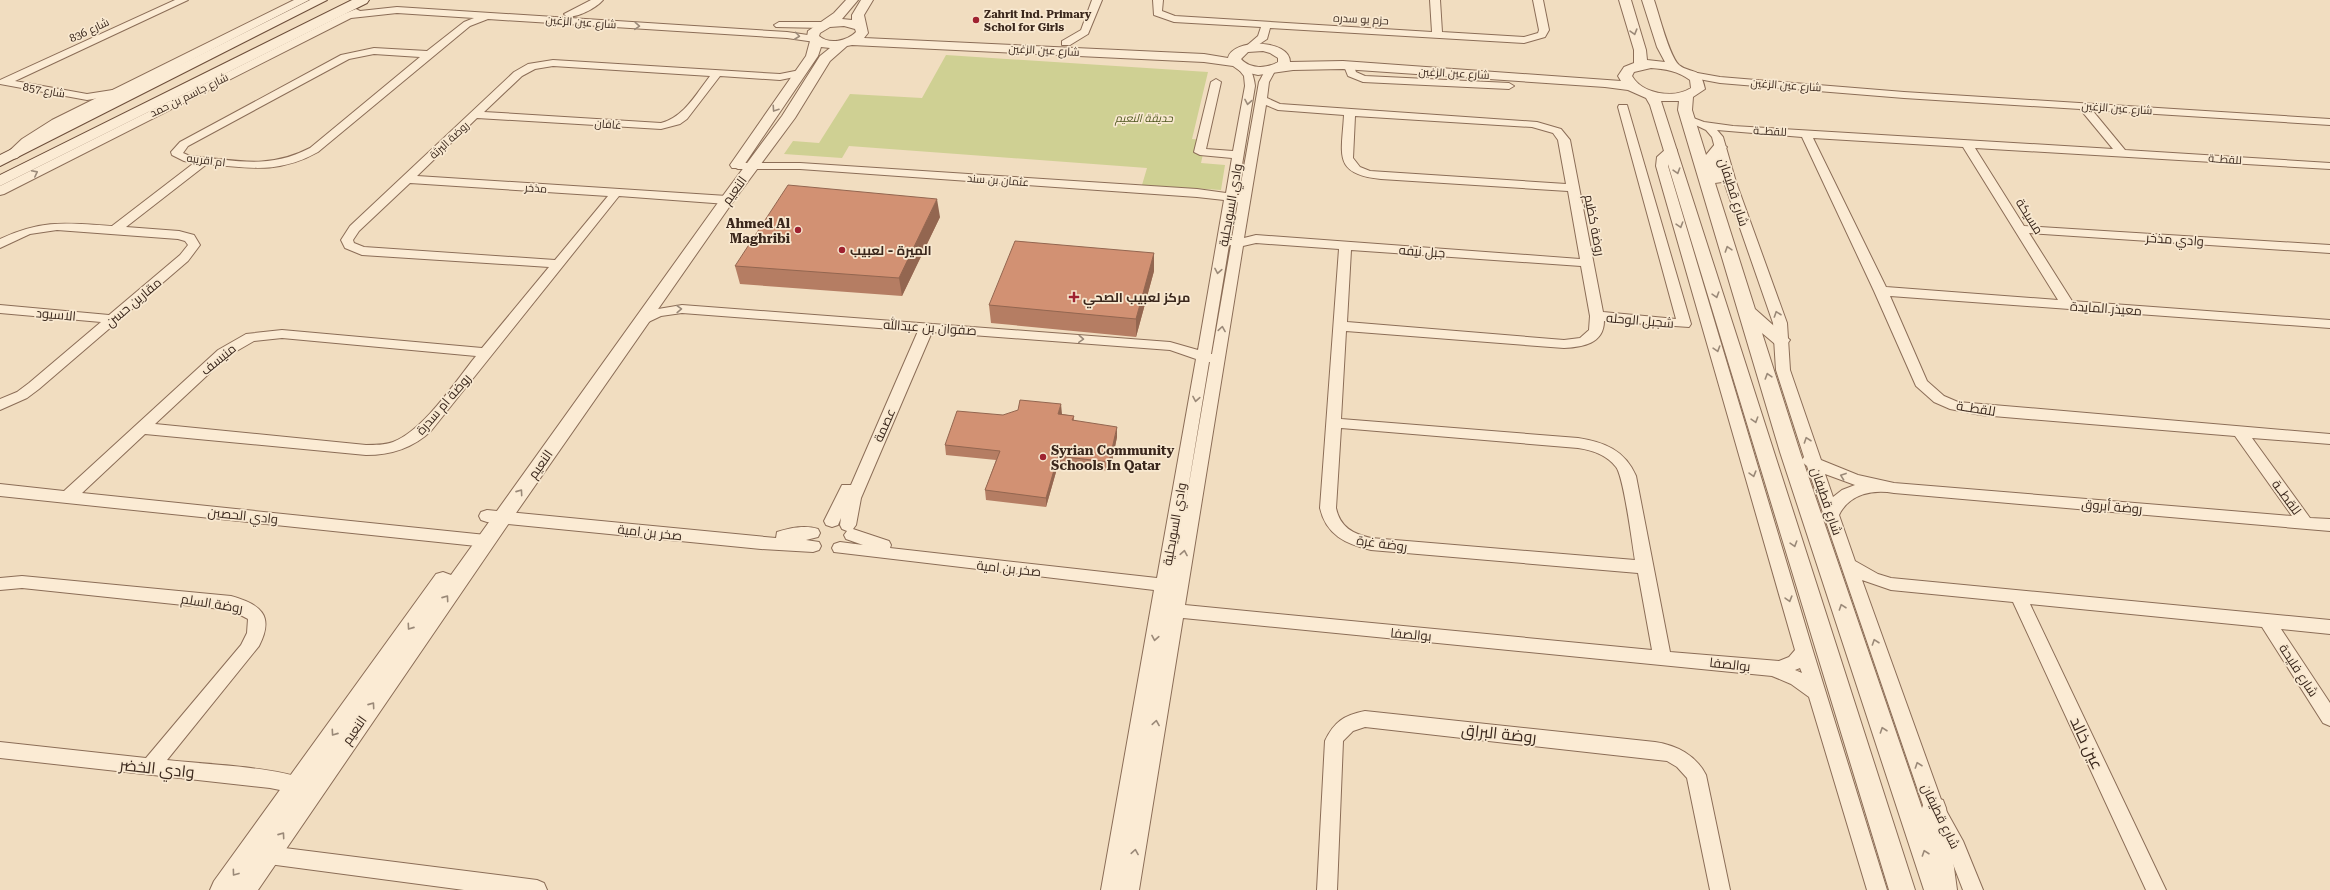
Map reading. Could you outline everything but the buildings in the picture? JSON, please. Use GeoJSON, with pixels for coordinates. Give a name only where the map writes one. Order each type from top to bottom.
{"type":"FeatureCollection","features":[{"type":"Feature","properties":{"kind":"main road","name":"شارع جاسم بن حمد"},"geometry":{"type":"LineString","coordinates":[[6,158],[307,3],[320,0]]}},
{"type":"Feature","properties":{"kind":"main road","name":"شارع جاسم بن حمد"},"geometry":{"type":"LineString","coordinates":[[0,181],[362,0]]}},
{"type":"Feature","properties":{"kind":"street","name":"شارع 836"},"geometry":{"type":"LineString","coordinates":[[2,82],[183,0]]}},
{"type":"Feature","properties":{"kind":"street","name":"شارع جاسم بن حمد"},"geometry":{"type":"LineString","coordinates":[[0,191],[379,0]]}},
{"type":"Feature","properties":{"kind":"street"},"geometry":{"type":"LineString","coordinates":[[592,11],[598,0]]}},
{"type":"Feature","properties":{"kind":"street"},"geometry":{"type":"LineString","coordinates":[[820,32],[838,16],[852,0]]}},
{"type":"Feature","properties":{"kind":"street"},"geometry":{"type":"LineString","coordinates":[[860,27],[858,15],[868,0]]}},
{"type":"Feature","properties":{"kind":"street"},"geometry":{"type":"LineString","coordinates":[[1066,44],[1085,32],[1098,0]]}},
{"type":"Feature","properties":{"kind":"street","name":"حزم بو سدره"},"geometry":{"type":"LineString","coordinates":[[1158,0],[1158,13],[1168,18],[1524,40],[1542,35],[1544,30],[1538,0]]}},
{"type":"Feature","properties":{"kind":"street"},"geometry":{"type":"LineString","coordinates":[[1435,0],[1437,35]]}},
{"type":"Feature","properties":{"kind":"street"},"geometry":{"type":"LineString","coordinates":[[1625,0],[1640,50],[1641,65]]}},
{"type":"Feature","properties":{"kind":"street"},"geometry":{"type":"LineString","coordinates":[[1648,0],[1663,47],[1674,67]]}},
{"type":"Feature","properties":{"kind":"street","name":"شارع عين الزغين"},"geometry":{"type":"LineString","coordinates":[[1626,73],[1585,73],[1327,59],[1245,49],[1206,53],[880,32],[845,22],[820,32],[787,35],[487,16],[467,19],[389,10],[377,7],[387,2],[399,1],[569,14],[592,11],[792,26],[820,32],[827,44],[847,42],[1204,58],[1259,71],[1305,65],[1349,66],[1562,79],[1632,86],[1651,95],[1670,97],[1692,92],[1734,87],[1904,95],[2330,122]]}},
{"type":"Feature","properties":{"kind":"street","name":"شارع جاسم بن حمد"},"geometry":{"type":"LineString","coordinates":[[6,158],[86,103],[120,92],[307,3]]}},
{"type":"Feature","properties":{"kind":"street","name":"شارع عين الزغين"},"geometry":{"type":"LineString","coordinates":[[347,16],[389,10]]}},
{"type":"Feature","properties":{"kind":"street","name":"ام اقريبه"},"geometry":{"type":"LineString","coordinates":[[429,54],[374,51],[359,53],[345,58],[184,144],[177,152],[182,158],[204,161],[270,165],[290,162],[308,154],[429,54],[467,19]]}},
{"type":"Feature","properties":{"kind":"street"},"geometry":{"type":"LineString","coordinates":[[1238,65],[1234,58],[1263,37],[1266,25]]}},
{"type":"Feature","properties":{"kind":"street","name":"النعيم"},"geometry":{"type":"LineString","coordinates":[[746,162],[788,118],[825,59],[847,42],[862,33],[860,27]]}},
{"type":"Feature","properties":{"kind":"street","name":"النعيم"},"geometry":{"type":"LineString","coordinates":[[243,890],[259,854],[305,787],[746,162],[791,78],[812,56],[820,32]]}},
{"type":"Feature","properties":{"kind":"street"},"geometry":{"type":"LineString","coordinates":[[1263,37],[1285,60],[1274,69]]}},
{"type":"Feature","properties":{"kind":"street","name":"روضة البرثة"},"geometry":{"type":"LineString","coordinates":[[559,264],[362,251],[349,245],[347,240],[349,235],[521,71],[539,64],[553,62],[791,78]]}},
{"type":"Feature","properties":{"kind":"street"},"geometry":{"type":"LineString","coordinates":[[1632,86],[1626,80],[1626,73],[1632,68],[1641,65],[1659,64],[1674,67],[1692,75],[1698,82],[1692,92]]}},
{"type":"Feature","properties":{"kind":"street","name":"وادي السويحلية"},"geometry":{"type":"LineString","coordinates":[[1238,65],[1249,76],[1250,86],[1238,156],[1238,196]]}},
{"type":"Feature","properties":{"kind":"street"},"geometry":{"type":"LineString","coordinates":[[1349,66],[1352,74],[1363,78],[1509,86]]}},
{"type":"Feature","properties":{"kind":"street","name":"وادي السويحلية"},"geometry":{"type":"LineString","coordinates":[[1124,889],[1167,610],[1238,196],[1259,116],[1264,82],[1274,69]]}},
{"type":"Feature","properties":{"kind":"street","name":"غافان"},"geometry":{"type":"LineString","coordinates":[[476,115],[650,126],[666,125],[683,117],[717,74]]}},
{"type":"Feature","properties":{"kind":"street","name":"شارع عين الزغين"},"geometry":{"type":"LineString","coordinates":[[1692,75],[1720,80],[1904,95]]}},
{"type":"Feature","properties":{"kind":"street","name":"شارع 857"},"geometry":{"type":"LineString","coordinates":[[2,82],[86,103]]}},
{"type":"Feature","properties":{"kind":"street"},"geometry":{"type":"LineString","coordinates":[[1216,82],[1200,152],[1238,156]]}},
{"type":"Feature","properties":{"kind":"street","name":"شارع قطيفان"},"geometry":{"type":"LineString","coordinates":[[1692,92],[1684,107],[1694,122],[1712,195],[1790,452],[1938,890]]}},
{"type":"Feature","properties":{"kind":"street"},"geometry":{"type":"LineString","coordinates":[[1651,95],[1671,150],[1902,890]]}},
{"type":"Feature","properties":{"kind":"street","name":"روضة كظيم"},"geometry":{"type":"LineString","coordinates":[[1261,99],[1278,107],[1294,109],[1533,124],[1557,131],[1564,140],[1597,316],[1598,326],[1593,336],[1573,344],[1341,326]]}},
{"type":"Feature","properties":{"kind":"street","name":"شجبل الوحله"},"geometry":{"type":"LineString","coordinates":[[1597,316],[1684,324],[1623,106]]}},
{"type":"Feature","properties":{"kind":"street"},"geometry":{"type":"LineString","coordinates":[[2083,106],[2121,152]]}},
{"type":"Feature","properties":{"kind":"street","name":"روضة كظيم"},"geometry":{"type":"LineString","coordinates":[[1259,116],[1270,111],[1294,109]]}},
{"type":"Feature","properties":{"kind":"street"},"geometry":{"type":"LineString","coordinates":[[1350,112],[1347,158],[1350,164],[1363,172],[1381,176],[1573,188]]}},
{"type":"Feature","properties":{"kind":"street"},"geometry":{"type":"LineString","coordinates":[[1694,122],[1714,133]]}},
{"type":"Feature","properties":{"kind":"street","name":"للقطــة"},"geometry":{"type":"LineString","coordinates":[[1694,122],[1733,129],[2330,166]]}},
{"type":"Feature","properties":{"kind":"street","name":"للقطــة"},"geometry":{"type":"LineString","coordinates":[[1714,133],[1733,129]]}},
{"type":"Feature","properties":{"kind":"street","name":"شارع قطيفان"},"geometry":{"type":"LineString","coordinates":[[1714,133],[1780,322],[1783,370],[1848,565],[1934,808],[1956,847],[1973,890]]}},
{"type":"Feature","properties":{"kind":"street","name":"للقطــة"},"geometry":{"type":"LineString","coordinates":[[1806,134],[1881,291],[1921,383],[1933,395],[1956,406],[1981,410],[2330,440]]}},
{"type":"Feature","properties":{"kind":"street","name":"مسيكة"},"geometry":{"type":"LineString","coordinates":[[1966,143],[2068,305]]}},
{"type":"Feature","properties":{"kind":"street"},"geometry":{"type":"LineString","coordinates":[[1712,195],[1718,190],[1719,184],[1712,165],[1712,158],[1720,147]]}},
{"type":"Feature","properties":{"kind":"street"},"geometry":{"type":"LineString","coordinates":[[1671,150],[1663,157],[1662,166],[1804,651],[1877,890]]}},
{"type":"Feature","properties":{"kind":"street"},"geometry":{"type":"LineString","coordinates":[[115,230],[204,161]]}},
{"type":"Feature","properties":{"kind":"street","name":"عثمان بن سند"},"geometry":{"type":"LineString","coordinates":[[746,162],[1238,196]]}},
{"type":"Feature","properties":{"kind":"street","name":"مذخر"},"geometry":{"type":"LineString","coordinates":[[407,179],[665,196],[718,201]]}},
{"type":"Feature","properties":{"kind":"street","name":"روضة ام سدرة"},"geometry":{"type":"LineString","coordinates":[[140,428],[366,450],[388,449],[400,445],[420,434],[616,193]]}},
{"type":"Feature","properties":{"kind":"street","name":"النعيم"},"geometry":{"type":"LineString","coordinates":[[497,513],[642,321],[718,201]]}},
{"type":"Feature","properties":{"kind":"street","name":"مقارين حسن"},"geometry":{"type":"LineString","coordinates":[[0,244],[27,231],[47,226],[185,236],[190,238],[194,245],[190,254],[34,386],[22,395],[0,405]]}},
{"type":"Feature","properties":{"kind":"street","name":"وادي مذخر"},"geometry":{"type":"LineString","coordinates":[[2020,229],[2330,249]]}},
{"type":"Feature","properties":{"kind":"street","name":"جبل نيفه"},"geometry":{"type":"LineString","coordinates":[[1231,237],[1587,263]]}},
{"type":"Feature","properties":{"kind":"street","name":"روضة غرة"},"geometry":{"type":"LineString","coordinates":[[1345,246],[1328,508],[1330,518],[1335,527],[1345,536],[1357,541],[1371,544],[1644,567]]}},
{"type":"Feature","properties":{"kind":"street","name":"معيذر المايدة"},"geometry":{"type":"LineString","coordinates":[[1881,291],[2330,324]]}},
{"type":"Feature","properties":{"kind":"street","name":"الاسيود"},"geometry":{"type":"LineString","coordinates":[[0,308],[113,319]]}},
{"type":"Feature","properties":{"kind":"street","name":"صفوان بن عبدالله"},"geometry":{"type":"LineString","coordinates":[[642,321],[657,313],[682,309],[1170,346],[1186,349],[1210,357]]}},
{"type":"Feature","properties":{"kind":"street"},"geometry":{"type":"LineString","coordinates":[[1749,313],[1781,340]]}},
{"type":"Feature","properties":{"kind":"street","name":"عصمة"},"geometry":{"type":"LineString","coordinates":[[832,521],[922,327]]}},
{"type":"Feature","properties":{"kind":"street","name":"عصمة"},"geometry":{"type":"LineString","coordinates":[[850,530],[849,511],[853,498],[922,327]]}},
{"type":"Feature","properties":{"kind":"street","name":"منيسف"},"geometry":{"type":"LineString","coordinates":[[68,497],[140,428],[231,347],[262,334],[282,334],[487,353]]}},
{"type":"Feature","properties":{"kind":"street"},"geometry":{"type":"LineString","coordinates":[[1334,423],[1578,443],[1601,448],[1620,460],[1626,468],[1662,658]]}},
{"type":"Feature","properties":{"kind":"street","name":"للقطــة"},"geometry":{"type":"LineString","coordinates":[[2240,432],[2305,522]]}},
{"type":"Feature","properties":{"kind":"street","name":"روضة أبروق"},"geometry":{"type":"LineString","coordinates":[[1790,452],[1855,480],[1894,488],[2330,525]]}},
{"type":"Feature","properties":{"kind":"street","name":"روضة أبروق"},"geometry":{"type":"LineString","coordinates":[[1832,514],[1835,504],[1843,496],[1854,491],[1894,488]]}},
{"type":"Feature","properties":{"kind":"street","name":"وادي الحصين"},"geometry":{"type":"LineString","coordinates":[[0,490],[479,540]]}},
{"type":"Feature","properties":{"kind":"street","name":"صخر بن امية"},"geometry":{"type":"LineString","coordinates":[[497,513],[760,543],[812,539]]}},
{"type":"Feature","properties":{"kind":"street"},"geometry":{"type":"LineString","coordinates":[[832,521],[844,522],[850,530],[848,542],[840,548],[828,551],[812,539],[820,525],[832,521]]}},
{"type":"Feature","properties":{"kind":"street","name":"صخر بن امية"},"geometry":{"type":"LineString","coordinates":[[850,530],[877,544],[896,548],[1172,581]]}},
{"type":"Feature","properties":{"kind":"street","name":"صخر بن امية"},"geometry":{"type":"LineString","coordinates":[[840,548],[1172,581]]}},
{"type":"Feature","properties":{"kind":"street"},"geometry":{"type":"LineString","coordinates":[[1848,565],[1873,579],[1891,584],[2330,627]]}},
{"type":"Feature","properties":{"kind":"street","name":"روضة السلم"},"geometry":{"type":"LineString","coordinates":[[0,584],[22,582],[231,603],[249,609],[255,615],[258,622],[258,631],[247,650],[150,767]]}},
{"type":"Feature","properties":{"kind":"street"},"geometry":{"type":"LineString","coordinates":[[1861,601],[1864,595],[1875,588],[1891,584]]}},
{"type":"Feature","properties":{"kind":"street","name":"عين خالد"},"geometry":{"type":"LineString","coordinates":[[2018,596],[2156,890]]}},
{"type":"Feature","properties":{"kind":"street","name":"بوالصفا"},"geometry":{"type":"LineString","coordinates":[[1167,610],[1774,669],[1797,679],[1817,693]]}},
{"type":"Feature","properties":{"kind":"street","name":"شارع فليحة"},"geometry":{"type":"LineString","coordinates":[[2267,622],[2330,718]]}},
{"type":"Feature","properties":{"kind":"street","name":"بوالصفا"},"geometry":{"type":"LineString","coordinates":[[1774,669],[1790,665],[1801,657],[1804,651]]}},
{"type":"Feature","properties":{"kind":"street","name":"روضة البراق"},"geometry":{"type":"LineString","coordinates":[[1327,890],[1334,741],[1342,728],[1348,723],[1365,719],[1655,750],[1671,753],[1686,762],[1696,775],[1720,890]]}},
{"type":"Feature","properties":{"kind":"street","name":"وادي الخضر"},"geometry":{"type":"LineString","coordinates":[[0,750],[270,780],[305,787]]}},
{"type":"Feature","properties":{"kind":"street"},"geometry":{"type":"LineString","coordinates":[[1934,808],[1944,890]]}},
{"type":"Feature","properties":{"kind":"street"},"geometry":{"type":"LineString","coordinates":[[259,854],[537,890]]}},
{"type":"Feature","properties":{"kind":"street","name":"النعيم"},"geometry":{"type":"LineString","coordinates":[[223,890],[259,854]]}},
{"type":"Feature","properties":{"kind":"green space","name":"حديقة النعيم"},"geometry":{"type":"Polygon","coordinates":[[[946,55],[1208,72],[1192,139],[1206,140],[1201,163],[1225,165],[1221,190],[1142,185],[1147,168],[849,146],[842,158],[784,154],[793,141],[819,143],[850,94],[922,98],[946,55]]]}},
{"type":"Feature","properties":{"kind":"place","name":"Zahrit Ind. Primary Schol for Girls"},"geometry":{"type":"Point","coordinates":[976,20]}},
{"type":"Feature","properties":{"kind":"place","name":"Ahmed Al Maghribi"},"geometry":{"type":"Point","coordinates":[798,230]}},
{"type":"Feature","properties":{"kind":"place","name":"الميرة - لعبيب"},"geometry":{"type":"Point","coordinates":[842,250]}},
{"type":"Feature","properties":{"kind":"place","name":"مركز لعبيب الصحي"},"geometry":{"type":"Point","coordinates":[1074,297]}},
{"type":"Feature","properties":{"kind":"place","name":"Syrian Community Schools In Qatar"},"geometry":{"type":"Point","coordinates":[1043,457]}}]}
